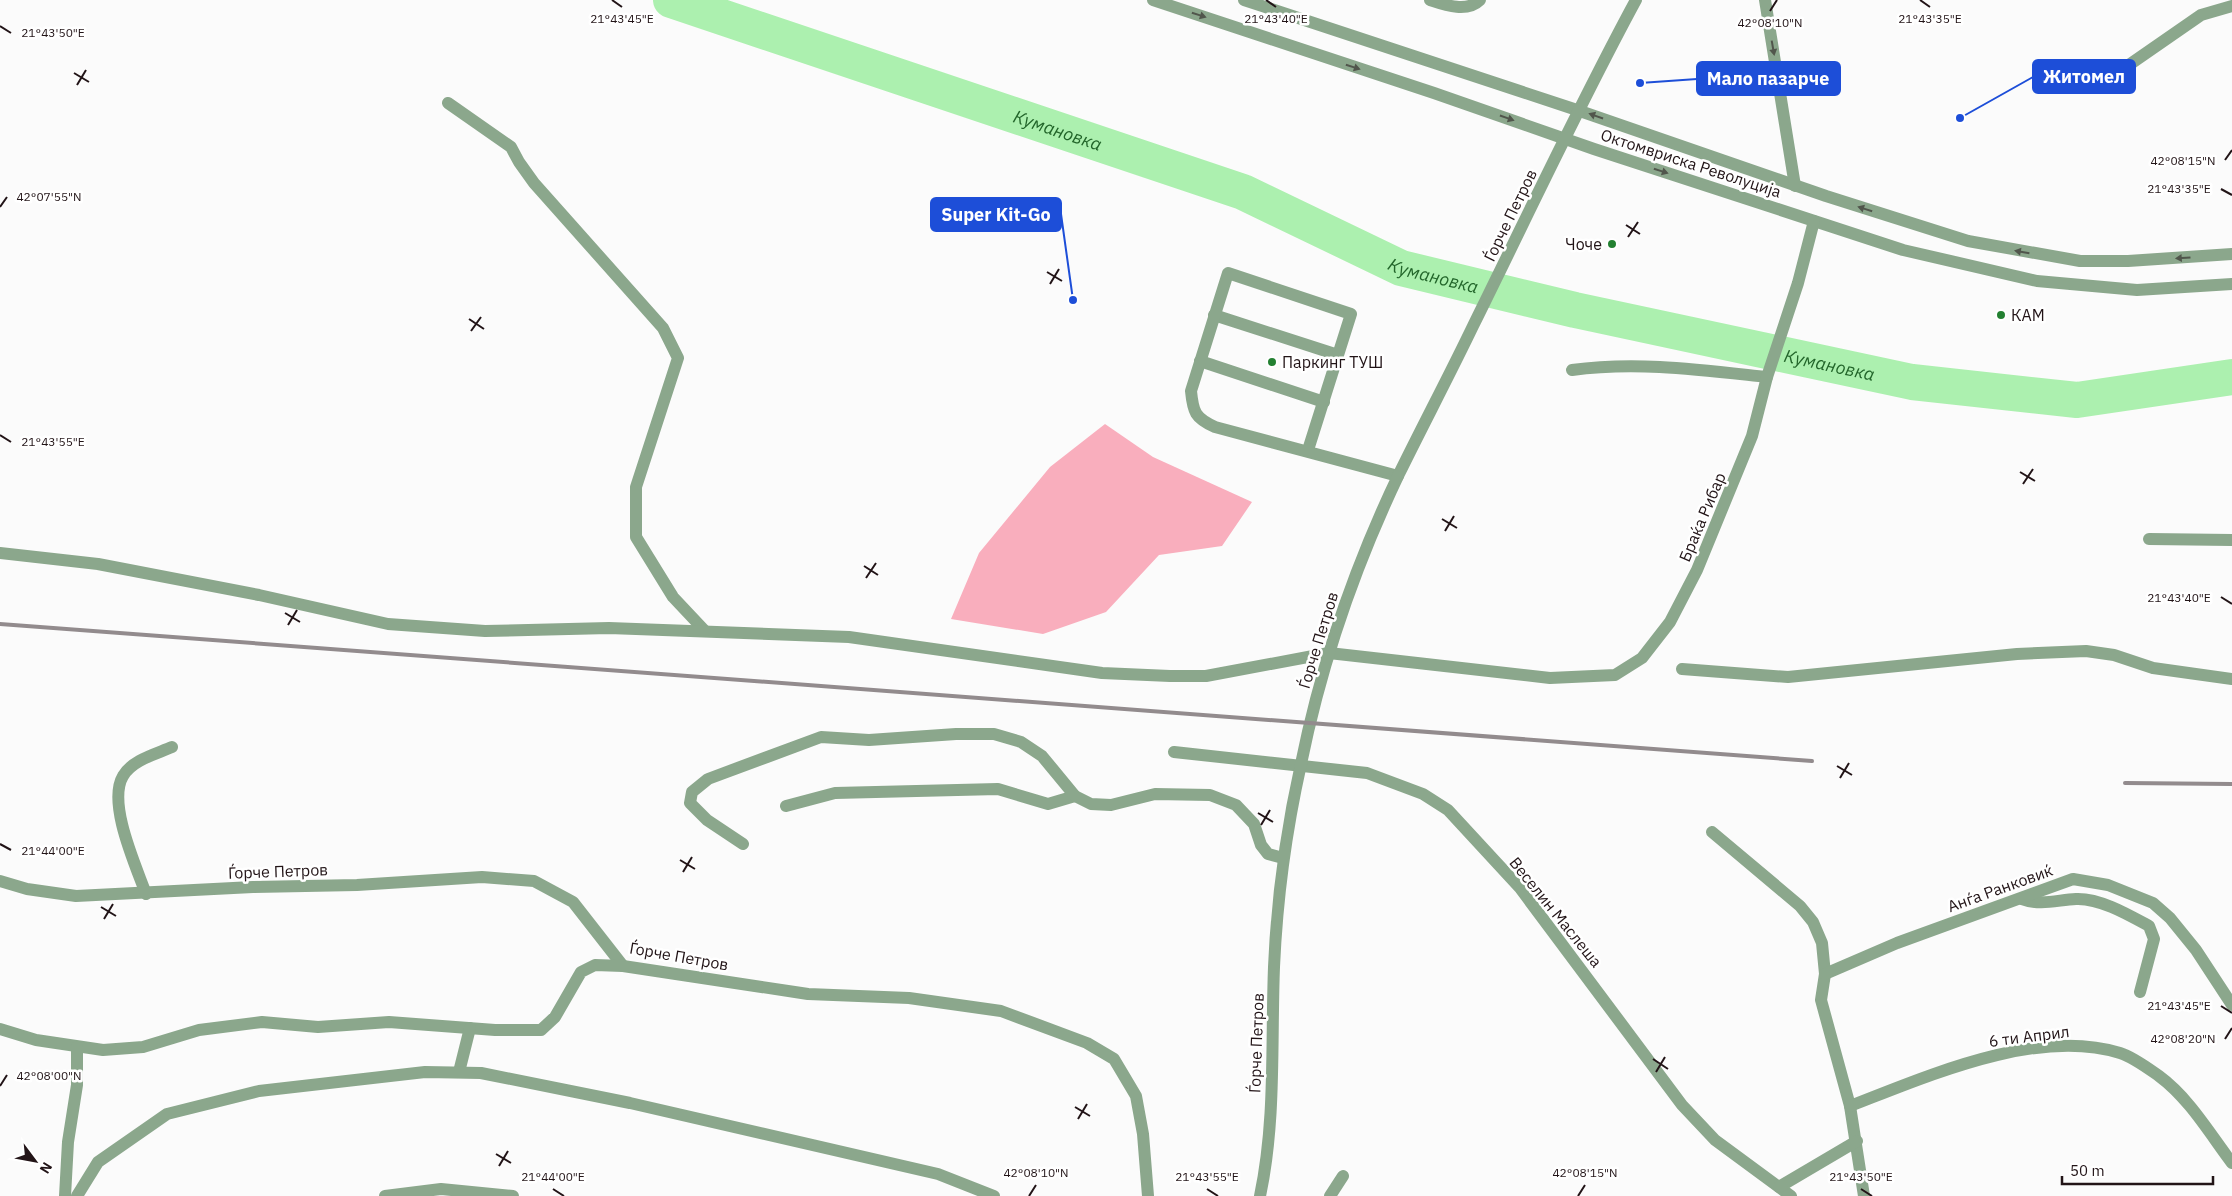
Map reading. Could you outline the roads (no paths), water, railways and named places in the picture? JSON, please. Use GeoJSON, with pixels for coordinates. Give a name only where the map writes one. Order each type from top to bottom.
{"type":"FeatureCollection","features":[{"type":"Feature","properties":{"kind":"street","name":"Октомвриска Револуција"},"geometry":{"type":"LineString","coordinates":[[1153,0],[1903,250],[2037,281],[2137,290],[2232,284]]}},
{"type":"Feature","properties":{"kind":"street","name":"Октомвриска Револуција"},"geometry":{"type":"LineString","coordinates":[[1244,0],[1577,110],[1795,186],[1968,241],[2034,255],[2080,261],[2128,261],[2232,254]]}},
{"type":"Feature","properties":{"kind":"street"},"geometry":{"type":"LineString","coordinates":[[1430,0],[1453,7],[1466,7],[1480,0]]}},
{"type":"Feature","properties":{"kind":"street","name":"Ѓорче Петров"},"geometry":{"type":"LineString","coordinates":[[1260,1196],[1266,1170],[1272,1063],[1274,966],[1283,858],[1306,742],[1329,653],[1342,612],[1398,476],[1526,219],[1577,110],[1636,0]]}},
{"type":"Feature","properties":{"kind":"street"},"geometry":{"type":"LineString","coordinates":[[1765,0],[1795,186]]}},
{"type":"Feature","properties":{"kind":"street"},"geometry":{"type":"LineString","coordinates":[[2100,85],[2201,15],[2232,6]]}},
{"type":"Feature","properties":{"kind":"street"},"geometry":{"type":"LineString","coordinates":[[448,103],[511,147],[518,162],[534,183],[663,328],[678,358],[636,487],[636,538],[673,597],[704,631]]}},
{"type":"Feature","properties":{"kind":"street","name":"Браќа Рибар"},"geometry":{"type":"LineString","coordinates":[[0,553],[98,564],[259,595],[388,624],[485,631],[609,628],[849,637],[1102,673],[1170,676],[1206,676],[1329,653],[1550,678],[1615,675],[1642,658],[1670,622],[1697,570],[1752,436],[1768,377],[1798,283],[1814,221]]}},
{"type":"Feature","properties":{"kind":"street"},"geometry":{"type":"LineString","coordinates":[[1308,450],[1351,314],[1228,273],[1191,391],[1192,406],[1200,420],[1214,427],[1308,450],[1398,476]]}},
{"type":"Feature","properties":{"kind":"street"},"geometry":{"type":"LineString","coordinates":[[1214,315],[1338,355]]}},
{"type":"Feature","properties":{"kind":"street"},"geometry":{"type":"LineString","coordinates":[[1200,361],[1324,402]]}},
{"type":"Feature","properties":{"kind":"street"},"geometry":{"type":"LineString","coordinates":[[1572,370],[1612,366],[1672,367],[1768,377]]}},
{"type":"Feature","properties":{"kind":"street"},"geometry":{"type":"LineString","coordinates":[[2149,539],[2232,540]]}},
{"type":"Feature","properties":{"kind":"street"},"geometry":{"type":"LineString","coordinates":[[1682,669],[1788,677],[2017,654],[2086,651],[2114,655],[2153,668],[2232,680]]}},
{"type":"Feature","properties":{"kind":"street"},"geometry":{"type":"LineString","coordinates":[[743,844],[707,820],[690,803],[692,792],[708,779],[821,737],[870,740],[956,734],[994,734],[1021,742],[1042,756],[1075,796],[1091,804],[1110,805],[1155,794],[1210,795],[1236,805],[1254,824],[1260,845],[1264,850],[1268,854],[1283,858]]}},
{"type":"Feature","properties":{"kind":"street"},"geometry":{"type":"LineString","coordinates":[[146,894],[128,845],[117,804],[122,776],[134,764],[172,747]]}},
{"type":"Feature","properties":{"kind":"street","name":"Веселин Маслеша"},"geometry":{"type":"LineString","coordinates":[[1174,752],[1367,773],[1423,794],[1448,810],[1520,888],[1682,1105],[1715,1140],[1791,1196]]}},
{"type":"Feature","properties":{"kind":"street"},"geometry":{"type":"LineString","coordinates":[[786,806],[835,792],[998,789],[1048,804],[1075,796]]}},
{"type":"Feature","properties":{"kind":"street"},"geometry":{"type":"LineString","coordinates":[[1712,832],[1800,906],[1809,917],[1822,943],[1825,974],[1822,1000],[1850,1106],[1857,1141],[1864,1196]]}},
{"type":"Feature","properties":{"kind":"street","name":"Ѓорче Петров"},"geometry":{"type":"LineString","coordinates":[[0,881],[27,889],[76,896],[146,894],[253,887],[357,885],[482,877],[534,881],[573,902],[623,966],[808,994],[909,998],[1000,1011],[1087,1043],[1114,1059],[1136,1096],[1143,1134],[1148,1196]]}},
{"type":"Feature","properties":{"kind":"street","name":"Анѓа Ранковиќ"},"geometry":{"type":"LineString","coordinates":[[1825,974],[1897,943],[2022,899],[2044,888],[2072,879],[2108,884],[2153,903],[2170,918],[2196,950],[2232,1005]]}},
{"type":"Feature","properties":{"kind":"street"},"geometry":{"type":"LineString","coordinates":[[2022,899],[2036,904],[2078,898],[2120,909],[2149,926],[2154,939],[2140,992]]}},
{"type":"Feature","properties":{"kind":"street"},"geometry":{"type":"LineString","coordinates":[[0,1029],[36,1040],[103,1050],[143,1047],[199,1030],[262,1022],[318,1027],[389,1022],[470,1028],[541,1030],[555,1017],[581,972],[595,965],[623,966]]}},
{"type":"Feature","properties":{"kind":"street"},"geometry":{"type":"LineString","coordinates":[[459,1072],[470,1028]]}},
{"type":"Feature","properties":{"kind":"street","name":"6 ти Април"},"geometry":{"type":"LineString","coordinates":[[1850,1106],[1995,1055],[2068,1045],[2121,1053],[2160,1077],[2194,1112],[2232,1163]]}},
{"type":"Feature","properties":{"kind":"street"},"geometry":{"type":"LineString","coordinates":[[65,1196],[68,1142],[77,1085],[77,1047]]}},
{"type":"Feature","properties":{"kind":"street"},"geometry":{"type":"LineString","coordinates":[[77,1196],[98,1162],[167,1114],[259,1091],[425,1072],[481,1073],[612,1099],[938,1174],[994,1196]]}},
{"type":"Feature","properties":{"kind":"street"},"geometry":{"type":"LineString","coordinates":[[1780,1187],[1857,1141]]}},
{"type":"Feature","properties":{"kind":"street"},"geometry":{"type":"LineString","coordinates":[[1330,1196],[1343,1176]]}},
{"type":"Feature","properties":{"kind":"street"},"geometry":{"type":"LineString","coordinates":[[385,1196],[442,1189],[513,1196]]}},
{"type":"Feature","properties":{"kind":"waterway","name":"Кумановка"},"geometry":{"type":"LineString","coordinates":[[671,0],[1243,192],[1401,268],[1575,310],[1912,382],[2077,400],[2232,377]]}},
{"type":"Feature","properties":{"kind":"railway"},"geometry":{"type":"LineString","coordinates":[[0,624],[1812,761]]}},
{"type":"Feature","properties":{"kind":"railway"},"geometry":{"type":"LineString","coordinates":[[2125,783],[2232,784]]}},
{"type":"Feature","properties":{"kind":"place","name":"Мало пазарче"},"geometry":{"type":"Point","coordinates":[1640,83]}},
{"type":"Feature","properties":{"kind":"place","name":"Житомел"},"geometry":{"type":"Point","coordinates":[1960,118]}},
{"type":"Feature","properties":{"kind":"place","name":"Чоче"},"geometry":{"type":"Point","coordinates":[1612,244]}},
{"type":"Feature","properties":{"kind":"place","name":"Super Kit-Go"},"geometry":{"type":"Point","coordinates":[1073,300]}},
{"type":"Feature","properties":{"kind":"place","name":"КАМ"},"geometry":{"type":"Point","coordinates":[2001,315]}},
{"type":"Feature","properties":{"kind":"place","name":"Паркинг ТУШ"},"geometry":{"type":"Point","coordinates":[1272,362]}}]}
